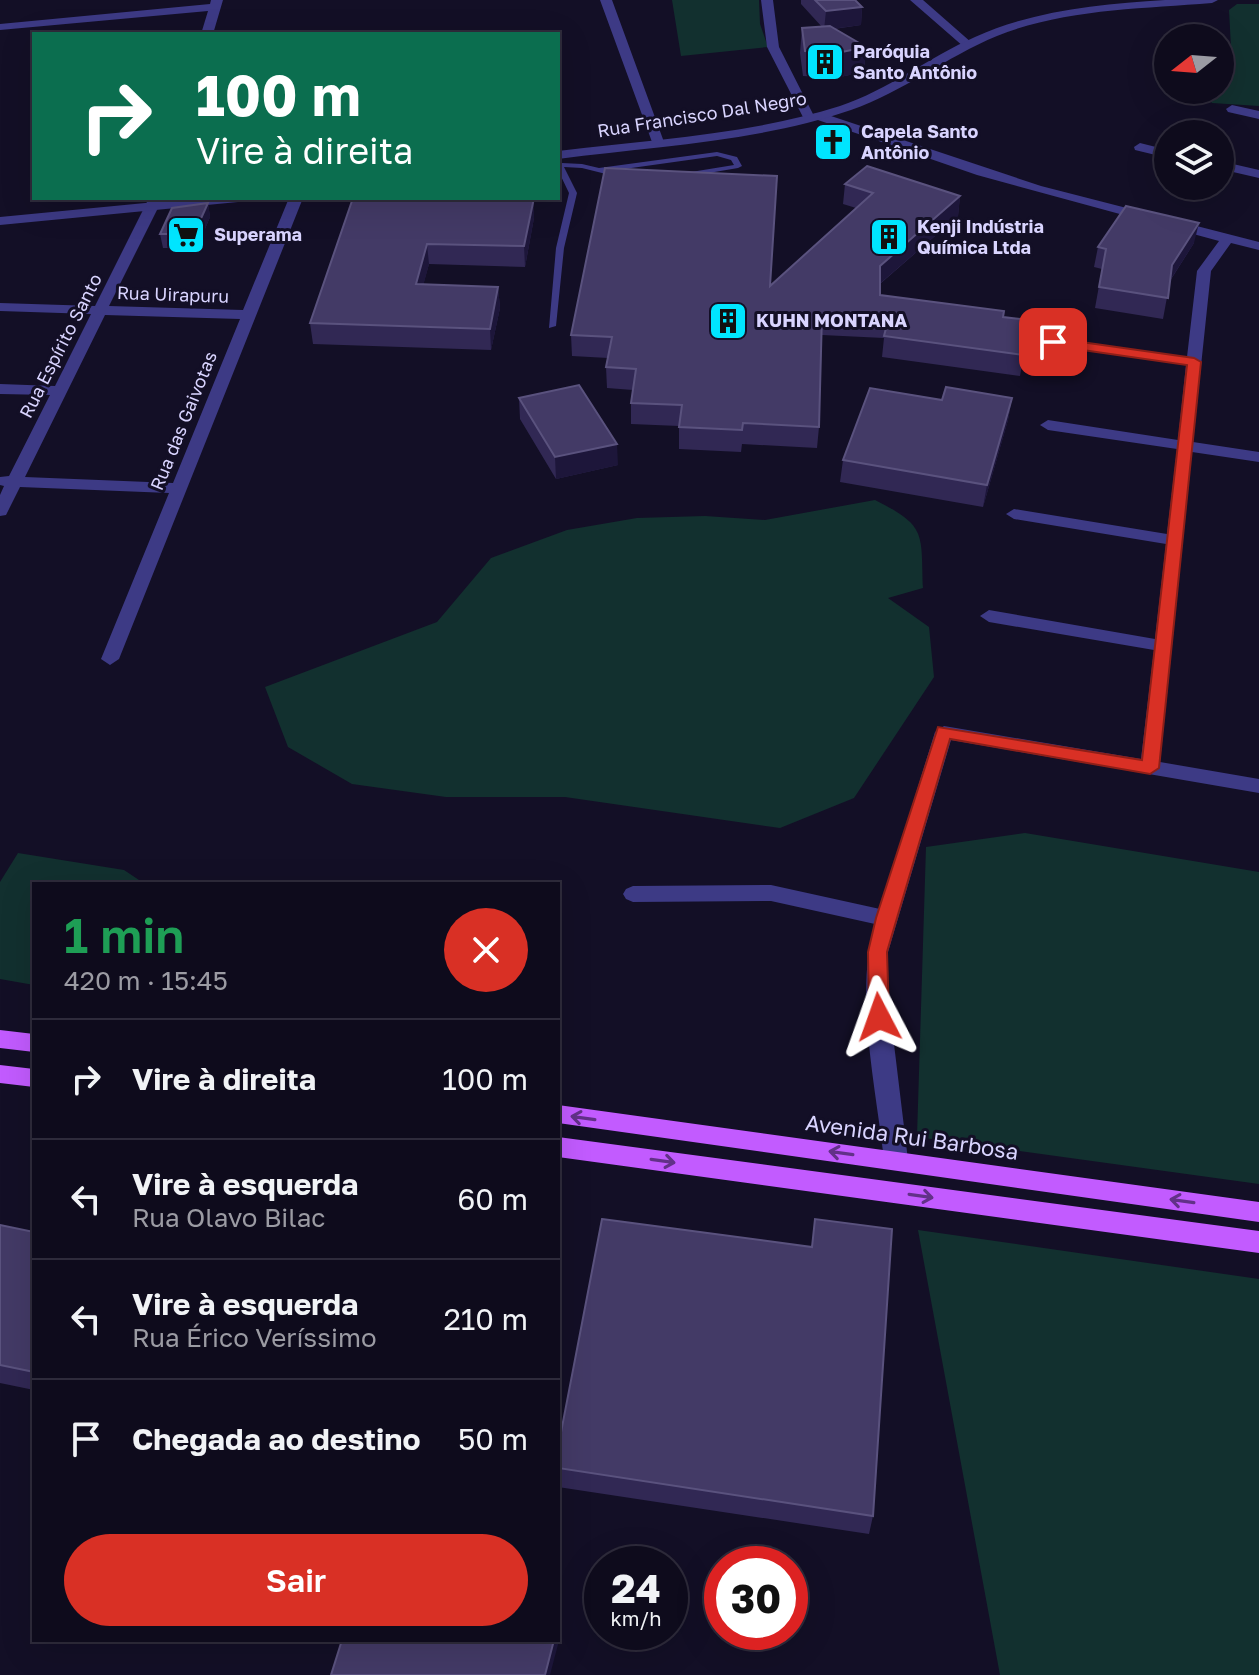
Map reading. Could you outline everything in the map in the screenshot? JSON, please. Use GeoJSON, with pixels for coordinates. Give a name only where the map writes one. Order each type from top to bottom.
{"type":"FeatureCollection","features":[{"type":"Feature","properties":{"kind":"main road"},"geometry":{"type":"LineString","coordinates":[[0,1039],[32,1043]]}},
{"type":"Feature","properties":{"kind":"main road"},"geometry":{"type":"LineString","coordinates":[[0,1074],[32,1078]]}},
{"type":"Feature","properties":{"kind":"main road","name":"Avenida Rui Barbosa"},"geometry":{"type":"LineString","coordinates":[[560,1114],[1259,1212]]}},
{"type":"Feature","properties":{"kind":"main road"},"geometry":{"type":"LineString","coordinates":[[560,1147],[1259,1242]]}},
{"type":"Feature","properties":{"kind":"street"},"geometry":{"type":"LineString","coordinates":[[606,0],[658,142]]}},
{"type":"Feature","properties":{"kind":"street"},"geometry":{"type":"LineString","coordinates":[[767,0],[773,47],[814,117],[998,179],[1259,246]]}},
{"type":"Feature","properties":{"kind":"street"},"geometry":{"type":"LineString","coordinates":[[916,0],[968,45]]}},
{"type":"Feature","properties":{"kind":"street","name":"Rua Francisco Dal Negro"},"geometry":{"type":"LineString","coordinates":[[560,161],[814,117],[886,92],[968,45],[999,31],[1046,18],[1212,0]]}},
{"type":"Feature","properties":{"kind":"street"},"geometry":{"type":"LineString","coordinates":[[0,27],[216,3],[208,32]]}},
{"type":"Feature","properties":{"kind":"street"},"geometry":{"type":"LineString","coordinates":[[1232,109],[1259,115]]}},
{"type":"Feature","properties":{"kind":"street"},"geometry":{"type":"LineString","coordinates":[[1140,147],[1154,150]]}},
{"type":"Feature","properties":{"kind":"street"},"geometry":{"type":"LineString","coordinates":[[1234,168],[1259,174]]}},
{"type":"Feature","properties":{"kind":"street"},"geometry":{"type":"LineString","coordinates":[[0,221],[155,202],[196,200]]}},
{"type":"Feature","properties":{"kind":"street","name":"Rua das Gaivotas"},"geometry":{"type":"LineString","coordinates":[[110,659],[295,200]]}},
{"type":"Feature","properties":{"kind":"street","name":"Rua Espírito Santo"},"geometry":{"type":"LineString","coordinates":[[0,511],[8,481],[61,391],[155,202]]}},
{"type":"Feature","properties":{"kind":"street"},"geometry":{"type":"LineString","coordinates":[[1150,768],[1204,271],[1228,238]]}},
{"type":"Feature","properties":{"kind":"street","name":"Rua Uirapuru"},"geometry":{"type":"LineString","coordinates":[[0,307],[249,315]]}},
{"type":"Feature","properties":{"kind":"street"},"geometry":{"type":"LineString","coordinates":[[1053,342],[1194,362]]}},
{"type":"Feature","properties":{"kind":"street"},"geometry":{"type":"LineString","coordinates":[[0,389],[61,391]]}},
{"type":"Feature","properties":{"kind":"street"},"geometry":{"type":"LineString","coordinates":[[1048,425],[1259,457]]}},
{"type":"Feature","properties":{"kind":"street"},"geometry":{"type":"LineString","coordinates":[[8,481],[179,488]]}},
{"type":"Feature","properties":{"kind":"street"},"geometry":{"type":"LineString","coordinates":[[1014,514],[1175,540]]}},
{"type":"Feature","properties":{"kind":"street"},"geometry":{"type":"LineString","coordinates":[[989,616],[1163,646]]}},
{"type":"Feature","properties":{"kind":"street"},"geometry":{"type":"LineString","coordinates":[[896,1160],[876,986],[877,952],[944,732],[1259,786]]}},
{"type":"Feature","properties":{"kind":"street"},"geometry":{"type":"LineString","coordinates":[[633,894],[771,893],[885,918]]}},
{"type":"Feature","properties":{"kind":"lane"},"geometry":{"type":"LineString","coordinates":[[600,170],[717,154],[734,159],[738,166],[681,178],[697,183]]}},
{"type":"Feature","properties":{"kind":"lane"},"geometry":{"type":"LineString","coordinates":[[560,161],[632,177]]}},
{"type":"Feature","properties":{"kind":"lane"},"geometry":{"type":"LineString","coordinates":[[552,326],[560,248],[573,193],[560,163]]}},
{"type":"Feature","properties":{"kind":"green space"},"geometry":{"type":"Polygon","coordinates":[[[672,0],[759,0],[760,24],[768,47],[681,56],[672,0]]]}},
{"type":"Feature","properties":{"kind":"green space"},"geometry":{"type":"Polygon","coordinates":[[[1237,4],[1259,4],[1259,106],[1228,104],[1234,104],[1234,24],[1230,24],[1229,10],[1237,4]]]}},
{"type":"Feature","properties":{"kind":"green space"},"geometry":{"type":"Polygon","coordinates":[[[875,500],[904,517],[918,533],[923,588],[888,598],[929,627],[934,677],[854,798],[780,828],[565,797],[446,797],[352,784],[288,747],[265,687],[437,622],[491,558],[567,530],[637,518],[705,516],[765,520],[875,500]]]}},
{"type":"Feature","properties":{"kind":"green space"},"geometry":{"type":"Polygon","coordinates":[[[1025,833],[1259,872],[1259,1184],[917,1137],[926,847],[1025,833]]]}},
{"type":"Feature","properties":{"kind":"green space"},"geometry":{"type":"Polygon","coordinates":[[[18,853],[124,870],[142,882],[32,882],[32,985],[0,979],[0,882],[18,853]]]}},
{"type":"Feature","properties":{"kind":"green space"},"geometry":{"type":"Polygon","coordinates":[[[918,1230],[1259,1279],[1259,1675],[1000,1675],[918,1230]]]}},
{"type":"Feature","properties":{"kind":"building"},"geometry":{"type":"Polygon","coordinates":[[[815,0],[855,0],[862,7],[826,11],[815,0]]]}},
{"type":"Feature","properties":{"kind":"building"},"geometry":{"type":"Polygon","coordinates":[[[830,26],[866,47],[837,53],[805,51],[802,28],[830,26]]]}},
{"type":"Feature","properties":{"kind":"building","name":"KUHN MONTANA"},"geometry":{"type":"Polygon","coordinates":[[[867,166],[960,196],[880,266],[880,295],[1004,311],[1003,317],[1030,320],[1023,355],[884,336],[889,317],[822,314],[819,427],[743,423],[742,430],[679,427],[682,405],[631,403],[636,369],[606,367],[612,337],[571,335],[605,168],[777,176],[770,286],[873,193],[845,184],[867,166]]]}},
{"type":"Feature","properties":{"kind":"building"},"geometry":{"type":"Polygon","coordinates":[[[352,200],[534,200],[524,246],[427,244],[416,284],[498,287],[490,329],[310,323],[352,200]]]}},
{"type":"Feature","properties":{"kind":"building"},"geometry":{"type":"Polygon","coordinates":[[[208,203],[194,234],[160,234],[172,208],[208,203]]]}},
{"type":"Feature","properties":{"kind":"building"},"geometry":{"type":"Polygon","coordinates":[[[1126,206],[1199,223],[1172,265],[1168,298],[1099,287],[1106,249],[1098,247],[1126,206]]]}},
{"type":"Feature","properties":{"kind":"building"},"geometry":{"type":"Polygon","coordinates":[[[579,385],[617,444],[555,457],[519,398],[579,385]]]}},
{"type":"Feature","properties":{"kind":"building"},"geometry":{"type":"Polygon","coordinates":[[[946,387],[1012,398],[987,485],[843,460],[870,388],[942,400],[946,387]]]}},
{"type":"Feature","properties":{"kind":"building"},"geometry":{"type":"Polygon","coordinates":[[[602,1219],[812,1247],[815,1219],[892,1229],[873,1516],[560,1468],[560,1438],[602,1219]]]}},
{"type":"Feature","properties":{"kind":"building"},"geometry":{"type":"Polygon","coordinates":[[[0,1225],[32,1232],[32,1372],[0,1365],[0,1225]]]}},
{"type":"Feature","properties":{"kind":"building"},"geometry":{"type":"Polygon","coordinates":[[[341,1642],[553,1642],[545,1675],[331,1675],[341,1642]]]}},
{"type":"Feature","properties":{"kind":"place","name":"Paróquia Santo Antônio"},"geometry":{"type":"Point","coordinates":[825,62]}},
{"type":"Feature","properties":{"kind":"place","name":"Capela Santo Antônio"},"geometry":{"type":"Point","coordinates":[833,142]}},
{"type":"Feature","properties":{"kind":"place","name":"Superama"},"geometry":{"type":"Point","coordinates":[186,235]}},
{"type":"Feature","properties":{"kind":"place","name":"Kenji Indústria Química Ltda"},"geometry":{"type":"Point","coordinates":[889,237]}},
{"type":"Feature","properties":{"kind":"place","name":"KUHN MONTANA"},"geometry":{"type":"Point","coordinates":[728,321]}},
{"type":"Feature","properties":{"kind":"route"},"geometry":{"type":"LineString","coordinates":[[879,1017],[877,952],[944,732],[1150,768],[1194,362],[1053,342]]}}]}
